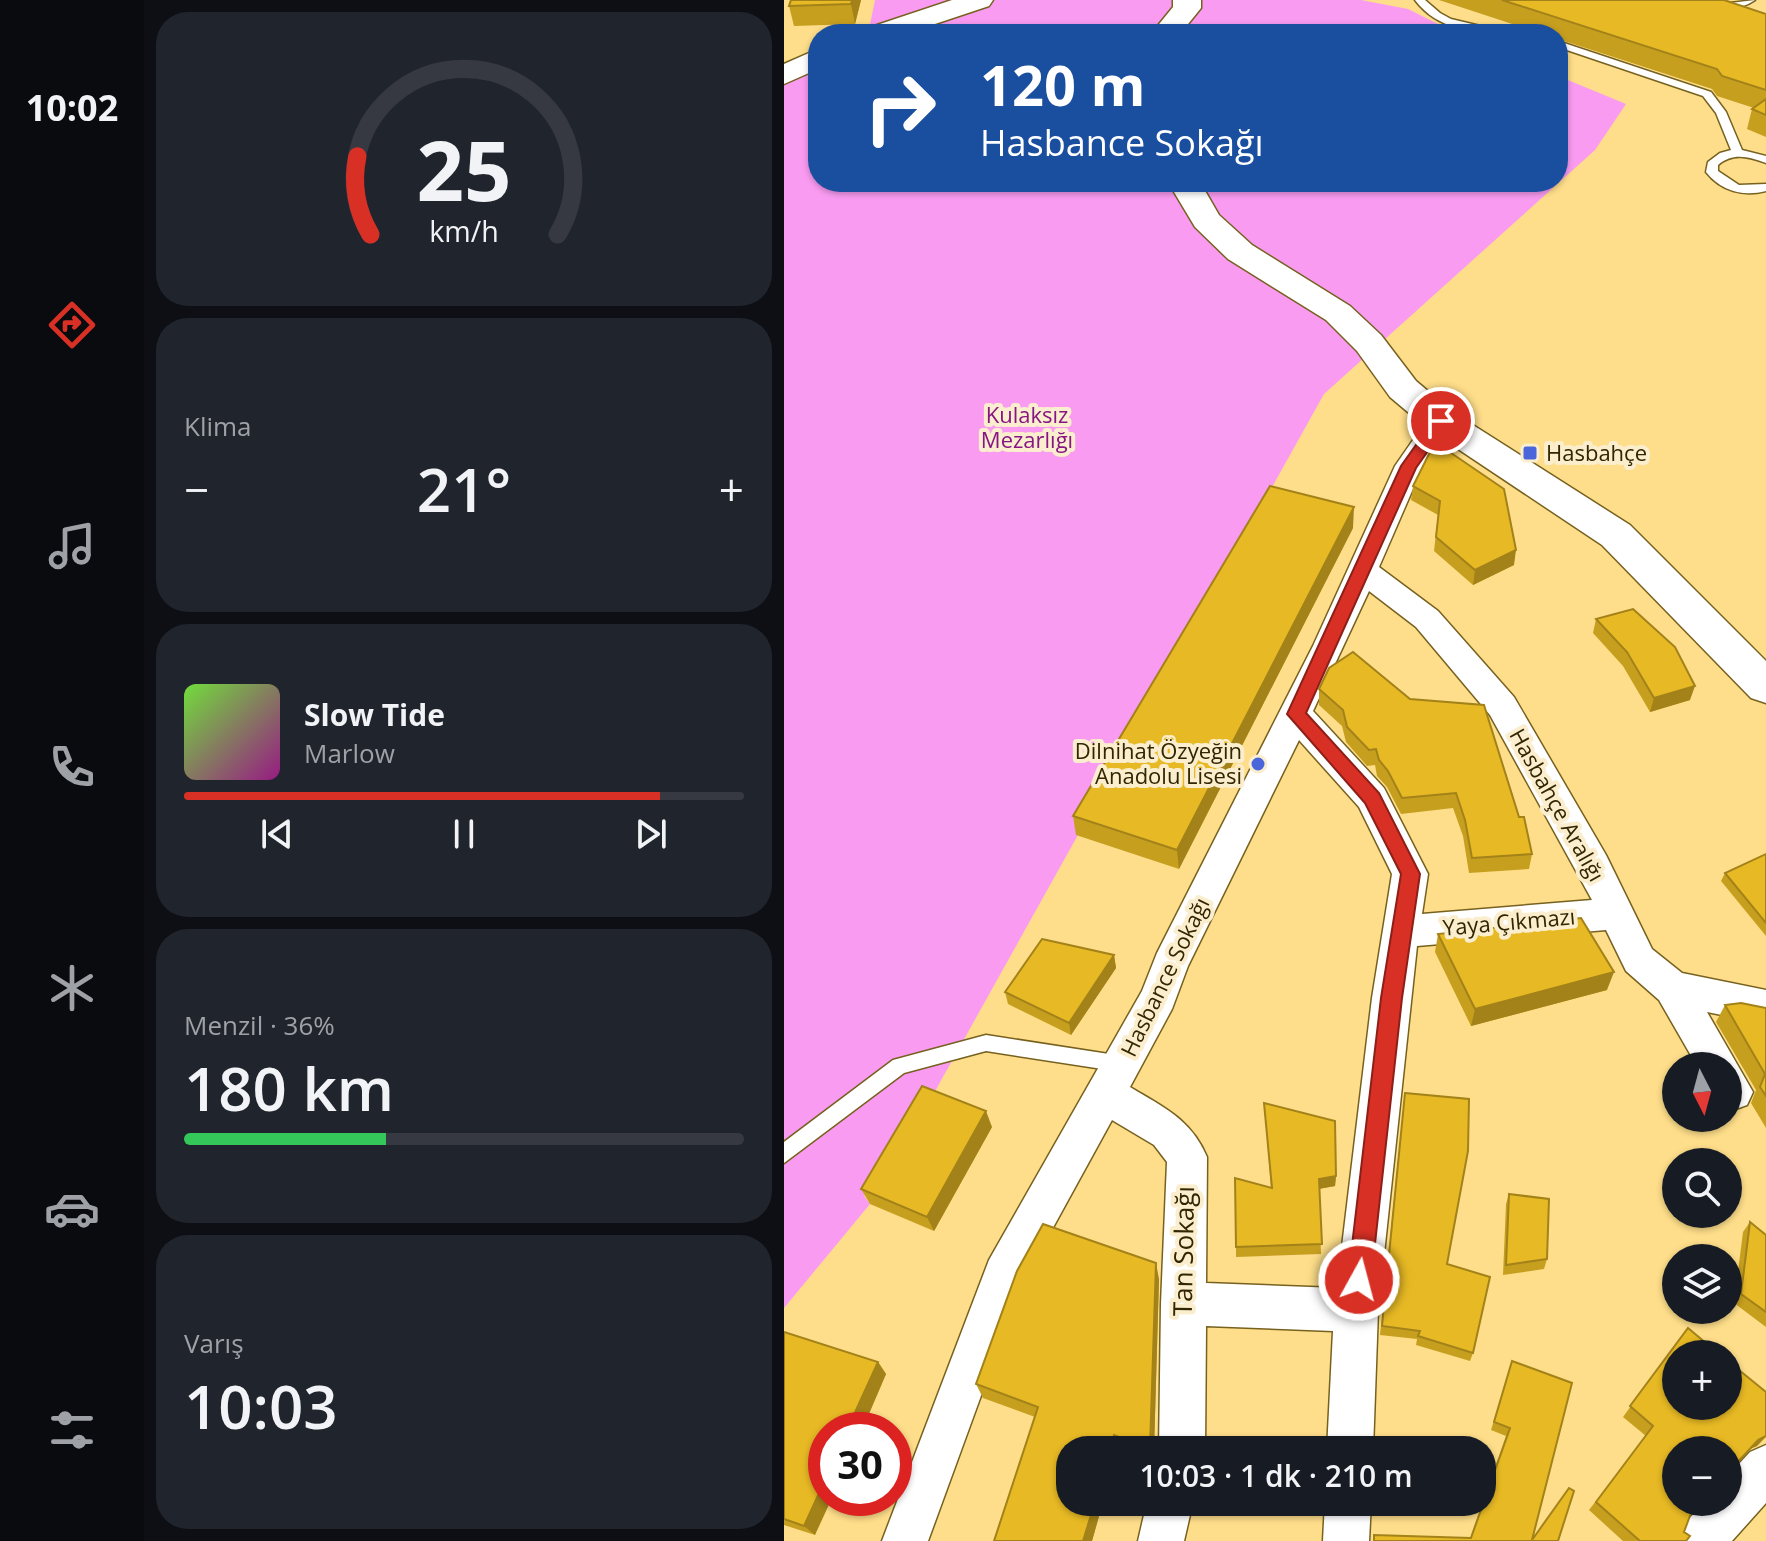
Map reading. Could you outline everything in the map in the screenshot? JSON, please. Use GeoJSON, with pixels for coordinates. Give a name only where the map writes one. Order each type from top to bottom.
{"type":"FeatureCollection","features":[{"type":"Feature","properties":{"kind":"street"},"geometry":{"type":"LineString","coordinates":[[906,24],[979,0]]}},
{"type":"Feature","properties":{"kind":"street"},"geometry":{"type":"LineString","coordinates":[[1173,24],[1187,8],[1187,0]]}},
{"type":"Feature","properties":{"kind":"street"},"geometry":{"type":"LineString","coordinates":[[784,57],[808,51]]}},
{"type":"Feature","properties":{"kind":"street"},"geometry":{"type":"LineString","coordinates":[[784,75],[808,63]]}},
{"type":"Feature","properties":{"kind":"street"},"geometry":{"type":"LineString","coordinates":[[1190,192],[1206,220],[1240,252],[1338,313],[1369,343],[1403,389],[1441,421],[1616,535],[1766,687]]}},
{"type":"Feature","properties":{"kind":"street","name":"Hasbance Sokağı"},"geometry":{"type":"LineString","coordinates":[[905,1541],[1004,1275],[1159,997],[1170,965],[1296,714],[1409,466],[1441,421]]}},
{"type":"Feature","properties":{"kind":"street","name":"Hasbahçe Aralığı"},"geometry":{"type":"LineString","coordinates":[[1363,571],[1427,619],[1502,706],[1639,960],[1672,988],[1710,1052]]}},
{"type":"Feature","properties":{"kind":"street"},"geometry":{"type":"LineString","coordinates":[[1296,714],[1372,798],[1410,874],[1356,1310],[1351,1436]]}},
{"type":"Feature","properties":{"kind":"street","name":"Yaya Çıkmazı"},"geometry":{"type":"LineString","coordinates":[[1401,932],[1616,914]]}},
{"type":"Feature","properties":{"kind":"street"},"geometry":{"type":"LineString","coordinates":[[1672,988],[1766,1007]]}},
{"type":"Feature","properties":{"kind":"street","name":"Tan Sokağı"},"geometry":{"type":"LineString","coordinates":[[1113,1079],[1168,1132],[1187,1157],[1182,1436]]}},
{"type":"Feature","properties":{"kind":"street"},"geometry":{"type":"LineString","coordinates":[[1182,1304],[1356,1310]]}},
{"type":"Feature","properties":{"kind":"street"},"geometry":{"type":"LineString","coordinates":[[1701,1541],[1766,1468]]}},
{"type":"Feature","properties":{"kind":"street"},"geometry":{"type":"LineString","coordinates":[[1161,1541],[1167,1516]]}},
{"type":"Feature","properties":{"kind":"street"},"geometry":{"type":"LineString","coordinates":[[1346,1541],[1347,1516]]}},
{"type":"Feature","properties":{"kind":"lane"},"geometry":{"type":"LineString","coordinates":[[1420,0],[1424,8],[1460,24]]}},
{"type":"Feature","properties":{"kind":"lane"},"geometry":{"type":"LineString","coordinates":[[1694,0],[1723,6],[1744,4],[1750,0]]}},
{"type":"Feature","properties":{"kind":"lane"},"geometry":{"type":"LineString","coordinates":[[1568,47],[1707,94],[1721,112],[1738,153]]}},
{"type":"Feature","properties":{"kind":"lane"},"geometry":{"type":"LineString","coordinates":[[1766,160],[1738,153],[1718,158],[1712,164],[1712,172],[1730,186],[1744,190],[1766,187]]}},
{"type":"Feature","properties":{"kind":"lane"},"geometry":{"type":"LineString","coordinates":[[784,1154],[899,1066],[986,1043],[1113,1079]]}},
{"type":"Feature","properties":{"kind":"green space"},"geometry":{"type":"Polygon","coordinates":[[[875,0],[1361,0],[1408,9],[1438,24],[870,24],[875,0]]]}},
{"type":"Feature","properties":{"kind":"green space","name":"Kulaksız Mezarlığı"},"geometry":{"type":"Polygon","coordinates":[[[808,71],[808,192],[1548,192],[1324,394],[929,1102],[864,1196],[870,1204],[784,1308],[784,85],[808,71]]]}},
{"type":"Feature","properties":{"kind":"green space","name":"Kulaksız Mezarlığı"},"geometry":{"type":"Polygon","coordinates":[[[1568,80],[1626,104],[1595,150],[1568,174],[1568,80]]]}},
{"type":"Feature","properties":{"kind":"building"},"geometry":{"type":"Polygon","coordinates":[[[791,0],[852,0],[851,4],[789,6],[791,0]]]}},
{"type":"Feature","properties":{"kind":"building"},"geometry":{"type":"Polygon","coordinates":[[[1502,0],[1724,0],[1766,14],[1766,90],[1722,76],[1717,69],[1502,0]]]}},
{"type":"Feature","properties":{"kind":"building"},"geometry":{"type":"Polygon","coordinates":[[[1766,99],[1766,115],[1752,109],[1766,99]]]}},
{"type":"Feature","properties":{"kind":"building"},"geometry":{"type":"Polygon","coordinates":[[[1435,442],[1504,489],[1516,550],[1475,570],[1436,537],[1440,501],[1413,486],[1435,442]]]}},
{"type":"Feature","properties":{"kind":"building"},"geometry":{"type":"Polygon","coordinates":[[[1270,486],[1354,507],[1177,850],[1073,816],[1270,486]]]}},
{"type":"Feature","properties":{"kind":"building"},"geometry":{"type":"Polygon","coordinates":[[[1633,609],[1675,647],[1695,686],[1654,698],[1627,652],[1596,619],[1633,609]]]}},
{"type":"Feature","properties":{"kind":"building"},"geometry":{"type":"Polygon","coordinates":[[[1353,652],[1410,699],[1484,705],[1519,817],[1524,817],[1532,854],[1472,858],[1456,793],[1402,798],[1379,760],[1376,749],[1369,750],[1347,727],[1343,710],[1319,689],[1329,668],[1353,652]]]}},
{"type":"Feature","properties":{"kind":"building"},"geometry":{"type":"Polygon","coordinates":[[[1766,854],[1766,923],[1725,873],[1766,854]]]}},
{"type":"Feature","properties":{"kind":"building"},"geometry":{"type":"Polygon","coordinates":[[[1581,918],[1614,972],[1475,1009],[1438,934],[1581,918]]]}},
{"type":"Feature","properties":{"kind":"building"},"geometry":{"type":"Polygon","coordinates":[[[1042,939],[1114,955],[1069,1023],[1005,992],[1042,939]]]}},
{"type":"Feature","properties":{"kind":"building"},"geometry":{"type":"Polygon","coordinates":[[[1741,1003],[1766,1008],[1766,1096],[1760,1087],[1765,1074],[1725,1005],[1741,1003]]]}},
{"type":"Feature","properties":{"kind":"building"},"geometry":{"type":"Polygon","coordinates":[[[922,1086],[986,1111],[927,1217],[861,1189],[922,1086]]]}},
{"type":"Feature","properties":{"kind":"building"},"geometry":{"type":"Polygon","coordinates":[[[1405,1093],[1469,1099],[1468,1151],[1447,1264],[1490,1277],[1473,1353],[1418,1336],[1420,1331],[1382,1326],[1405,1093]]]}},
{"type":"Feature","properties":{"kind":"building"},"geometry":{"type":"Polygon","coordinates":[[[1264,1103],[1335,1121],[1336,1176],[1319,1179],[1322,1244],[1236,1247],[1235,1178],[1272,1188],[1264,1103]]]}},
{"type":"Feature","properties":{"kind":"building"},"geometry":{"type":"Polygon","coordinates":[[[1509,1194],[1549,1199],[1547,1259],[1506,1265],[1509,1194]]]}},
{"type":"Feature","properties":{"kind":"building"},"geometry":{"type":"Polygon","coordinates":[[[1750,1222],[1766,1235],[1766,1312],[1742,1295],[1750,1222]]]}},
{"type":"Feature","properties":{"kind":"building"},"geometry":{"type":"Polygon","coordinates":[[[1043,1224],[1156,1263],[1150,1436],[1056,1436],[1056,1516],[1091,1516],[1083,1541],[994,1541],[1038,1407],[976,1384],[1017,1271],[1043,1224]]]}},
{"type":"Feature","properties":{"kind":"building"},"geometry":{"type":"Polygon","coordinates":[[[1688,1328],[1702,1340],[1679,1340],[1688,1328]]]}},
{"type":"Feature","properties":{"kind":"building"},"geometry":{"type":"Polygon","coordinates":[[[784,1332],[878,1362],[855,1412],[808,1412],[809,1516],[804,1526],[784,1519],[784,1332]]]}},
{"type":"Feature","properties":{"kind":"building"},"geometry":{"type":"Polygon","coordinates":[[[1512,1361],[1572,1383],[1532,1540],[1569,1488],[1574,1491],[1558,1541],[1374,1541],[1374,1535],[1471,1538],[1479,1516],[1496,1516],[1496,1467],[1510,1428],[1494,1422],[1512,1361]]]}},
{"type":"Feature","properties":{"kind":"building"},"geometry":{"type":"Polygon","coordinates":[[[1662,1363],[1662,1420],[1742,1420],[1742,1372],[1766,1392],[1766,1436],[1742,1457],[1742,1436],[1662,1436],[1662,1516],[1690,1516],[1684,1532],[1690,1536],[1686,1541],[1640,1541],[1596,1502],[1653,1426],[1630,1406],[1662,1363]]]}},
{"type":"Feature","properties":{"kind":"place","name":"Hasbahçe"},"geometry":{"type":"Point","coordinates":[1530,453]}},
{"type":"Feature","properties":{"kind":"place","name":"Dilnihat Özyeğin Anadolu Lisesi"},"geometry":{"type":"Point","coordinates":[1258,764]}},
{"type":"Feature","properties":{"kind":"route"},"geometry":{"type":"LineString","coordinates":[[1359,1280],[1391,998],[1410,874],[1372,798],[1296,714],[1409,466],[1441,421]]}}]}
